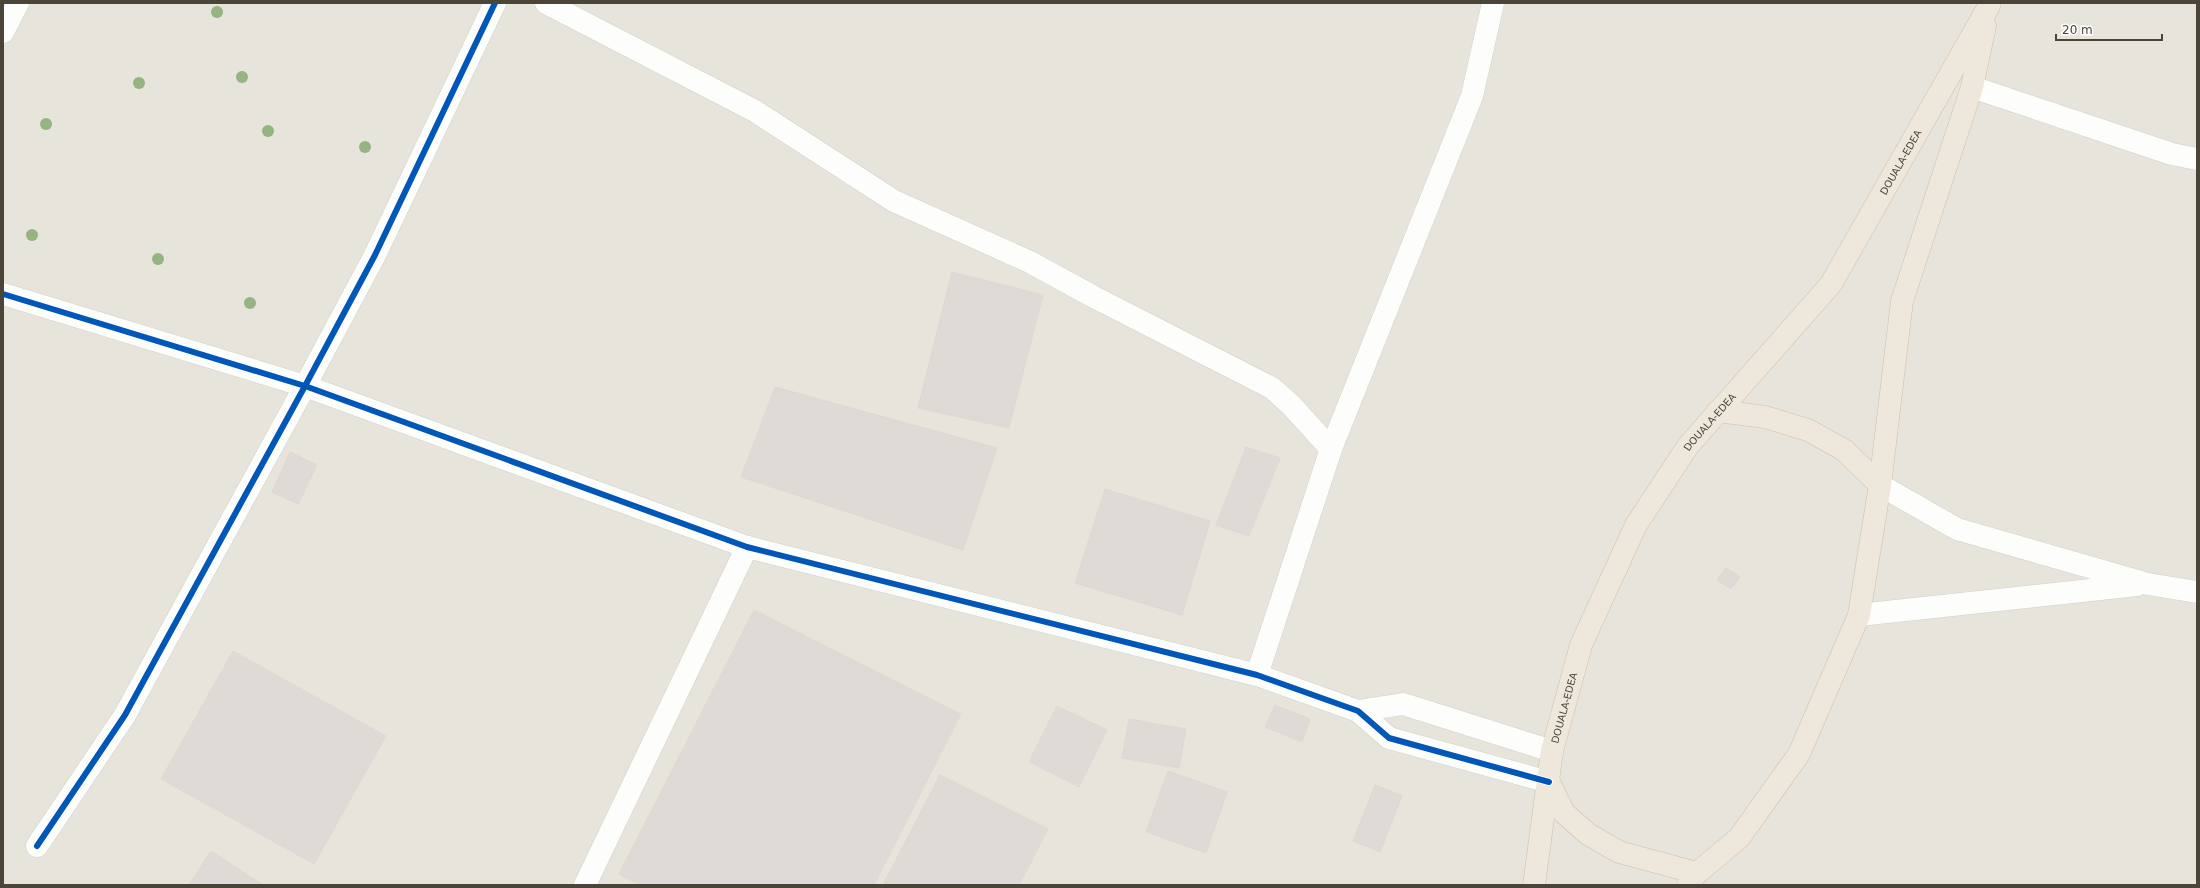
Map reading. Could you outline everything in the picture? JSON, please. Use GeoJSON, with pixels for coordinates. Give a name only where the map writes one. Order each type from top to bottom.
{"type":"FeatureCollection","features":[{"type":"Feature","properties":{"kind":"highway","name":"DOUALA-EDEA"},"geometry":{"type":"LineString","coordinates":[[1693,879],[1739,838],[1799,754],[1859,615],[1880,485],[1902,301],[1972,87],[1990,4]]}},
{"type":"Feature","properties":{"kind":"highway","name":"DOUALA-EDEA"},"geometry":{"type":"LineString","coordinates":[[1534,885],[1552,751],[1581,645],[1636,525],[1688,446],[1831,284],[1990,4]]}},
{"type":"Feature","properties":{"kind":"highway"},"geometry":{"type":"LineString","coordinates":[[1718,412],[1765,417],[1808,430],[1844,450],[1880,485]]}},
{"type":"Feature","properties":{"kind":"highway"},"geometry":{"type":"LineString","coordinates":[[1549,782],[1564,813],[1588,834],[1619,852],[1693,879]]}},
{"type":"Feature","properties":{"kind":"street"},"geometry":{"type":"LineString","coordinates":[[3,32],[18,3]]}},
{"type":"Feature","properties":{"kind":"street"},"geometry":{"type":"LineString","coordinates":[[37,846],[125,715],[305,386],[375,255],[495,3]]}},
{"type":"Feature","properties":{"kind":"street"},"geometry":{"type":"LineString","coordinates":[[546,3],[755,111],[894,201],[1030,262],[1272,388],[1291,405],[1330,449]]}},
{"type":"Feature","properties":{"kind":"street"},"geometry":{"type":"LineString","coordinates":[[1257,675],[1330,449],[1472,96],[1493,3]]}},
{"type":"Feature","properties":{"kind":"street"},"geometry":{"type":"LineString","coordinates":[[1972,87],[2172,154],[2197,159]]}},
{"type":"Feature","properties":{"kind":"street"},"geometry":{"type":"LineString","coordinates":[[3,294],[305,386],[747,547],[1257,675],[1358,711],[1389,738],[1549,782]]}},
{"type":"Feature","properties":{"kind":"street"},"geometry":{"type":"LineString","coordinates":[[1880,485],[1957,529],[2148,584],[2197,592]]}},
{"type":"Feature","properties":{"kind":"street"},"geometry":{"type":"LineString","coordinates":[[585,885],[747,547]]}},
{"type":"Feature","properties":{"kind":"street"},"geometry":{"type":"LineString","coordinates":[[1859,615],[2148,584]]}},
{"type":"Feature","properties":{"kind":"street"},"geometry":{"type":"LineString","coordinates":[[1358,711],[1403,704],[1552,751]]}},
{"type":"Feature","properties":{"kind":"shaded area"},"geometry":{"type":"Polygon","coordinates":[[[3,3],[2197,3],[2197,885],[3,885],[3,3]]]}},
{"type":"Feature","properties":{"kind":"building"},"geometry":{"type":"Polygon","coordinates":[[[952,272],[1043,295],[1009,428],[918,408],[952,272]]]}},
{"type":"Feature","properties":{"kind":"building"},"geometry":{"type":"Polygon","coordinates":[[[775,387],[997,448],[963,550],[741,477],[775,387]]]}},
{"type":"Feature","properties":{"kind":"building"},"geometry":{"type":"Polygon","coordinates":[[[1246,447],[1280,458],[1249,536],[1216,525],[1246,447]]]}},
{"type":"Feature","properties":{"kind":"building"},"geometry":{"type":"Polygon","coordinates":[[[290,452],[317,465],[298,504],[272,492],[290,452]]]}},
{"type":"Feature","properties":{"kind":"building"},"geometry":{"type":"Polygon","coordinates":[[[1105,489],[1210,521],[1182,615],[1075,583],[1105,489]]]}},
{"type":"Feature","properties":{"kind":"building"},"geometry":{"type":"Polygon","coordinates":[[[1726,568],[1740,577],[1731,589],[1717,580],[1726,568]]]}},
{"type":"Feature","properties":{"kind":"building"},"geometry":{"type":"Polygon","coordinates":[[[754,610],[961,714],[874,885],[640,885],[619,874],[754,610]]]}},
{"type":"Feature","properties":{"kind":"building"},"geometry":{"type":"Polygon","coordinates":[[[233,651],[386,736],[314,864],[161,779],[233,651]]]}},
{"type":"Feature","properties":{"kind":"building"},"geometry":{"type":"Polygon","coordinates":[[[1275,705],[1310,719],[1302,742],[1265,727],[1275,705]]]}},
{"type":"Feature","properties":{"kind":"building"},"geometry":{"type":"Polygon","coordinates":[[[1057,706],[1107,730],[1079,787],[1029,762],[1057,706]]]}},
{"type":"Feature","properties":{"kind":"building"},"geometry":{"type":"Polygon","coordinates":[[[1129,719],[1186,729],[1179,768],[1122,758],[1129,719]]]}},
{"type":"Feature","properties":{"kind":"building"},"geometry":{"type":"Polygon","coordinates":[[[1168,771],[1227,792],[1206,853],[1146,832],[1168,771]]]}},
{"type":"Feature","properties":{"kind":"building"},"geometry":{"type":"Polygon","coordinates":[[[940,775],[1048,829],[1019,885],[883,885],[940,775]]]}},
{"type":"Feature","properties":{"kind":"building"},"geometry":{"type":"Polygon","coordinates":[[[1375,785],[1402,796],[1380,852],[1353,841],[1375,785]]]}},
{"type":"Feature","properties":{"kind":"building"},"geometry":{"type":"Polygon","coordinates":[[[211,851],[263,885],[189,885],[211,851]]]}},
{"type":"Feature","properties":{"kind":"cycle path"},"geometry":{"type":"LineString","coordinates":[[37,846],[125,715],[305,386],[375,255],[495,3]]}},
{"type":"Feature","properties":{"kind":"cycle path"},"geometry":{"type":"LineString","coordinates":[[3,294],[305,386],[747,547],[1257,675],[1358,711],[1389,738],[1549,782]]}}]}
